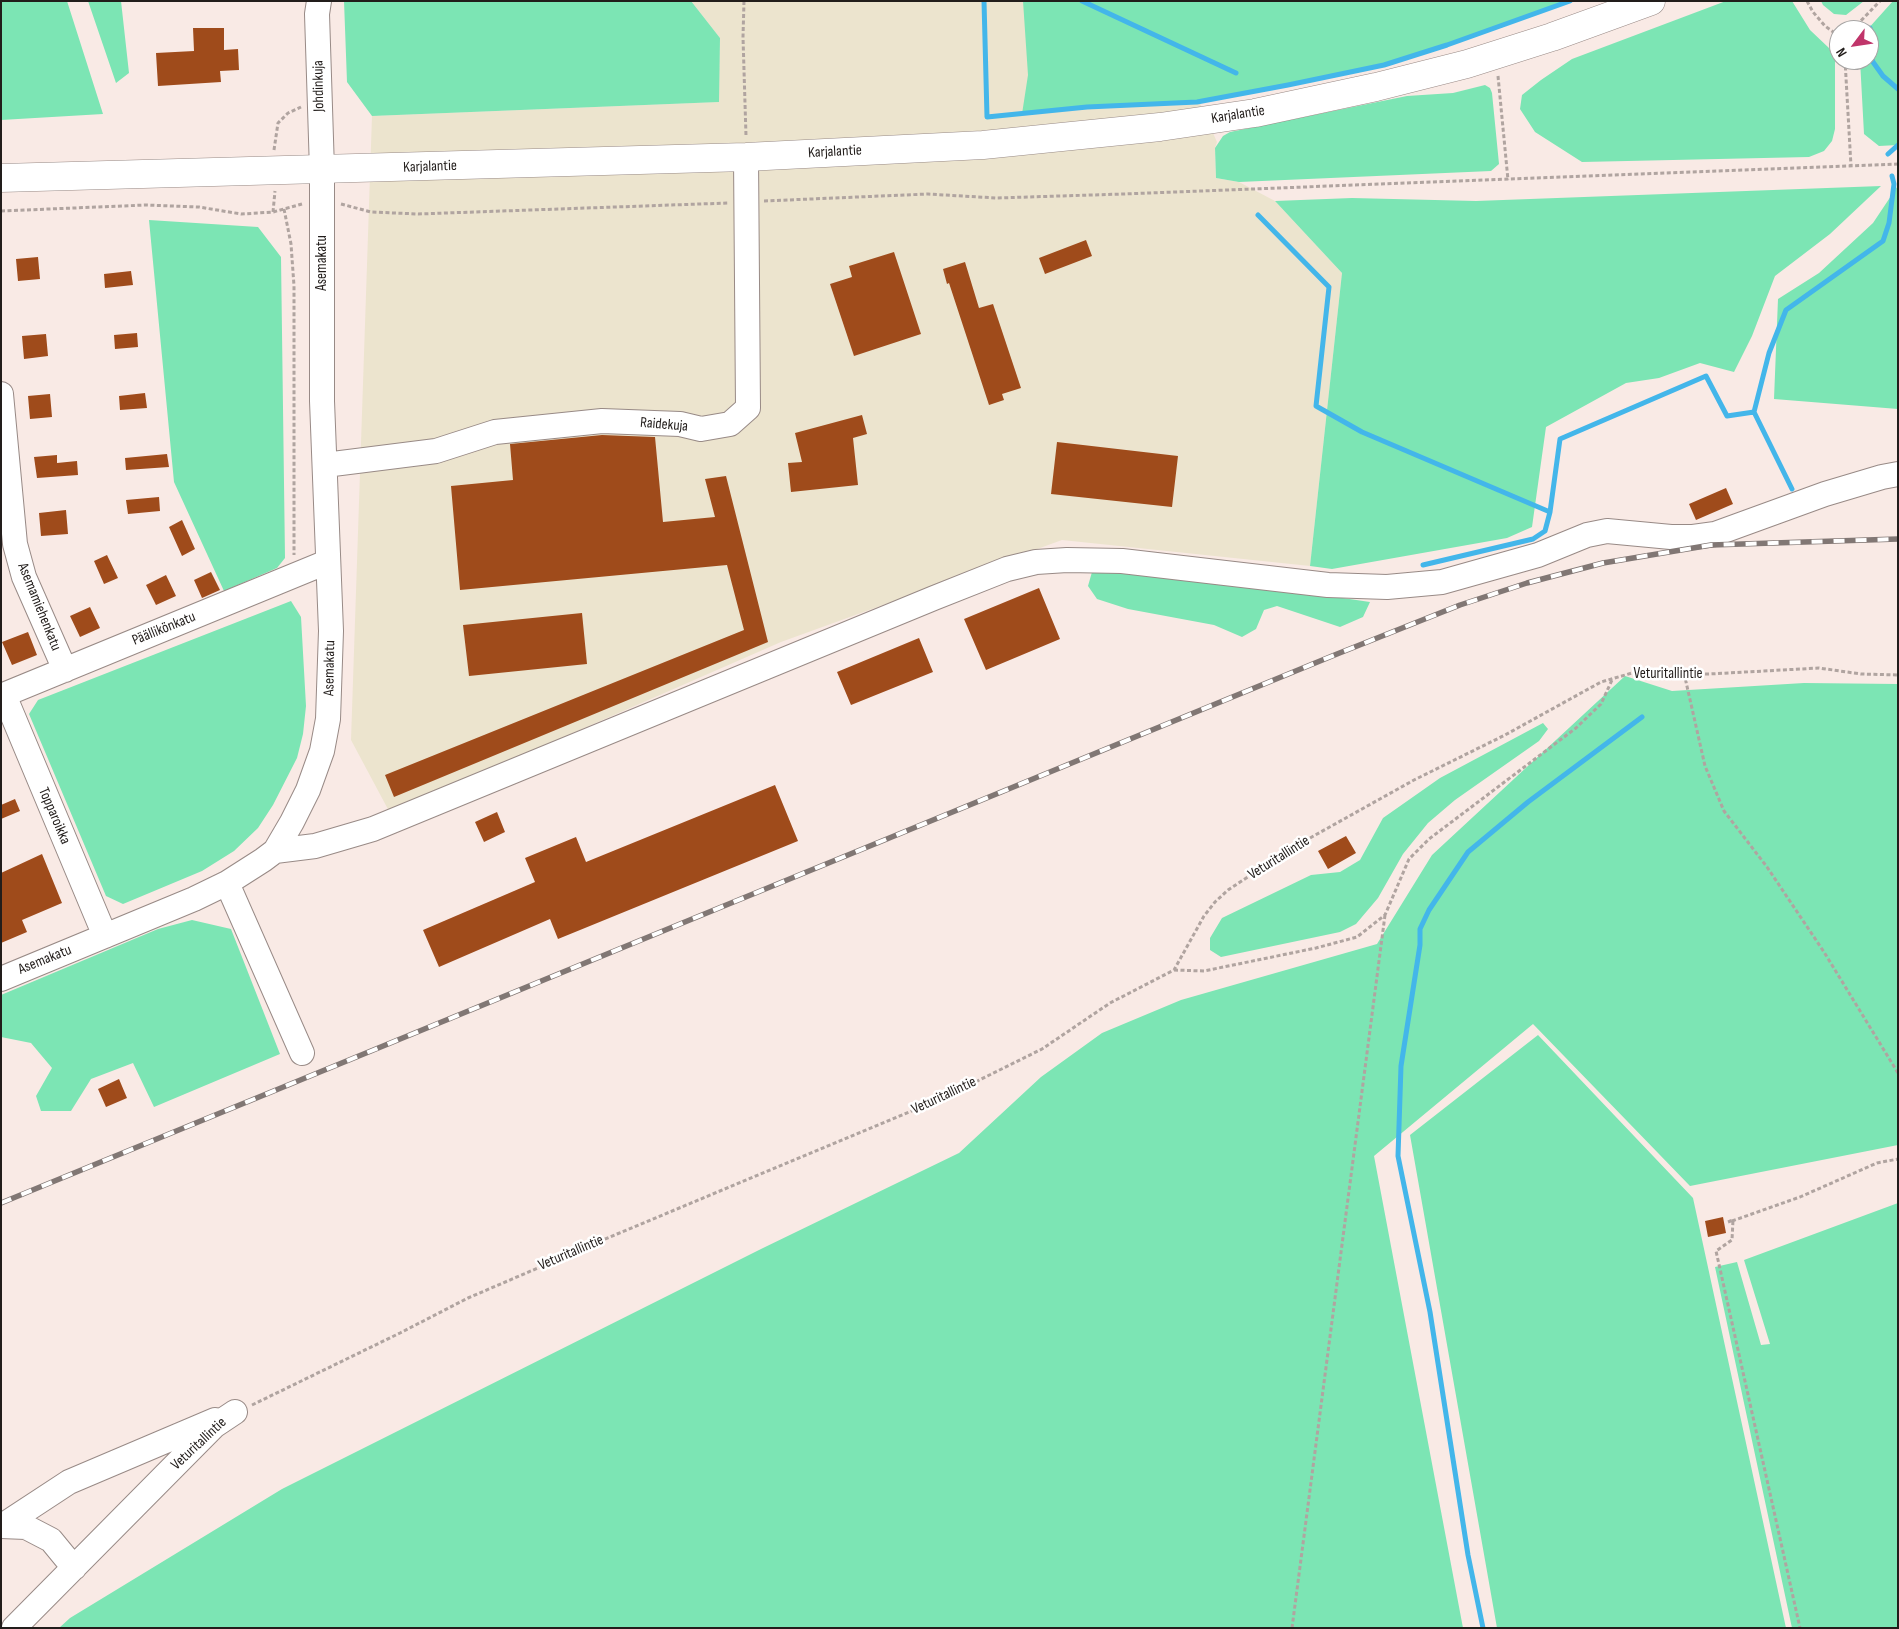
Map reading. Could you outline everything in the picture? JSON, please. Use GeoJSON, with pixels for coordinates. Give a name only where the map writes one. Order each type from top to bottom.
{"type":"FeatureCollection","features":[{"type":"Feature","properties":{"kind":"main road","name":"Karjalantie"},"geometry":{"type":"LineString","coordinates":[[1,178],[746,157],[983,145],[1160,127],[1256,113],[1376,87],[1552,37],[1651,1]]}},
{"type":"Feature","properties":{"kind":"street","name":"Johdinkuja"},"geometry":{"type":"LineString","coordinates":[[319,1],[317,14],[322,170]]}},
{"type":"Feature","properties":{"kind":"street","name":"Raidekuja"},"geometry":{"type":"LineString","coordinates":[[325,465],[436,451],[495,432],[602,421],[680,424],[701,429],[730,424],[748,408],[746,157]]}},
{"type":"Feature","properties":{"kind":"street","name":"Asemakatu"},"geometry":{"type":"LineString","coordinates":[[1,978],[194,899],[227,883],[275,851],[308,790],[322,751],[328,719],[331,632],[322,401],[322,170]]}},
{"type":"Feature","properties":{"kind":"street","name":"Asemamiehenkatu"},"geometry":{"type":"LineString","coordinates":[[1,394],[15,544],[24,577],[65,670]]}},
{"type":"Feature","properties":{"kind":"street"},"geometry":{"type":"LineString","coordinates":[[275,851],[315,846],[373,829],[934,598],[1008,569],[1036,562],[1067,560],[1122,561],[1338,585],[1387,587],[1442,582],[1538,555],[1588,535],[1607,531],[1678,537],[1716,534],[1824,494],[1898,474]]}},
{"type":"Feature","properties":{"kind":"street","name":"Päällikönkatu"},"geometry":{"type":"LineString","coordinates":[[3,696],[328,562]]}},
{"type":"Feature","properties":{"kind":"street","name":"Topparoikka"},"geometry":{"type":"LineString","coordinates":[[3,696],[105,936]]}},
{"type":"Feature","properties":{"kind":"street"},"geometry":{"type":"LineString","coordinates":[[227,883],[302,1053]]}},
{"type":"Feature","properties":{"kind":"street"},"geometry":{"type":"LineString","coordinates":[[2,1526],[69,1482],[235,1412]]}},
{"type":"Feature","properties":{"kind":"street","name":"Veturitallintie"},"geometry":{"type":"LineString","coordinates":[[14,1628],[214,1426],[235,1412]]}},
{"type":"Feature","properties":{"kind":"street"},"geometry":{"type":"LineString","coordinates":[[2,1526],[26,1527],[51,1540],[74,1568]]}},
{"type":"Feature","properties":{"kind":"path"},"geometry":{"type":"LineString","coordinates":[[744,1],[746,157]]}},
{"type":"Feature","properties":{"kind":"path"},"geometry":{"type":"LineString","coordinates":[[1807,1],[1813,12],[1829,29]]}},
{"type":"Feature","properties":{"kind":"path"},"geometry":{"type":"LineString","coordinates":[[1862,20],[1880,1]]}},
{"type":"Feature","properties":{"kind":"path"},"geometry":{"type":"LineString","coordinates":[[1494,55],[1499,82],[1508,180]]}},
{"type":"Feature","properties":{"kind":"path"},"geometry":{"type":"LineString","coordinates":[[1846,70],[1851,166]]}},
{"type":"Feature","properties":{"kind":"path"},"geometry":{"type":"LineString","coordinates":[[274,145],[278,123],[288,112],[319,97]]}},
{"type":"Feature","properties":{"kind":"path"},"geometry":{"type":"LineString","coordinates":[[346,204],[371,212],[418,214],[928,194],[1007,198],[1898,164]]}},
{"type":"Feature","properties":{"kind":"path"},"geometry":{"type":"LineString","coordinates":[[273,212],[275,188]]}},
{"type":"Feature","properties":{"kind":"path"},"geometry":{"type":"LineString","coordinates":[[1,211],[146,205],[199,207],[241,214],[273,212],[303,204]]}},
{"type":"Feature","properties":{"kind":"path"},"geometry":{"type":"LineString","coordinates":[[284,209],[291,244],[294,286],[294,576]]}},
{"type":"Feature","properties":{"kind":"path","name":"Veturitallintie"},"geometry":{"type":"LineString","coordinates":[[235,1412],[400,1334],[468,1298],[945,1097],[1042,1049],[1110,1004],[1174,970],[1204,916],[1215,902],[1236,885],[1292,848],[1367,806],[1505,735],[1601,682],[1632,673],[1709,674],[1819,668],[1861,674],[1898,675]]}},
{"type":"Feature","properties":{"kind":"path"},"geometry":{"type":"LineString","coordinates":[[1684,673],[1705,766],[1724,811],[1767,867],[1819,944],[1898,1073]]}},
{"type":"Feature","properties":{"kind":"path"},"geometry":{"type":"LineString","coordinates":[[1292,1628],[1385,914],[1409,859],[1429,839],[1576,728],[1601,704],[1612,679]]}},
{"type":"Feature","properties":{"kind":"path"},"geometry":{"type":"LineString","coordinates":[[1174,970],[1204,970],[1357,937],[1385,914]]}},
{"type":"Feature","properties":{"kind":"path"},"geometry":{"type":"LineString","coordinates":[[1728,1222],[1800,1197],[1878,1163],[1898,1159]]}},
{"type":"Feature","properties":{"kind":"path"},"geometry":{"type":"LineString","coordinates":[[1733,1220],[1732,1240],[1716,1251],[1800,1628]]}},
{"type":"Feature","properties":{"kind":"shaded area"},"geometry":{"type":"Polygon","coordinates":[[[691,1],[1148,1],[1191,83],[1217,142],[1215,148],[1216,178],[1239,182],[1275,201],[1342,273],[1310,566],[1062,540],[781,642],[390,813],[351,740],[372,116],[718,102],[720,38],[691,1]]]}},
{"type":"Feature","properties":{"kind":"green space"},"geometry":{"type":"Polygon","coordinates":[[[1,1],[67,1],[103,114],[1,120],[1,1]]]}},
{"type":"Feature","properties":{"kind":"green space"},"geometry":{"type":"Polygon","coordinates":[[[88,1],[121,1],[129,73],[116,83],[88,1]]]}},
{"type":"Feature","properties":{"kind":"green space"},"geometry":{"type":"Polygon","coordinates":[[[344,1],[691,1],[720,38],[719,102],[372,116],[347,82],[344,1]]]}},
{"type":"Feature","properties":{"kind":"green space"},"geometry":{"type":"Polygon","coordinates":[[[1023,1],[1570,1],[1447,45],[1384,65],[1288,85],[1197,102],[1087,107],[1022,114],[1028,75],[1023,1]]]}},
{"type":"Feature","properties":{"kind":"green space"},"geometry":{"type":"Polygon","coordinates":[[[1726,1],[1792,1],[1810,30],[1829,48],[1829,70],[1835,70],[1835,129],[1832,141],[1824,151],[1809,157],[1582,162],[1535,132],[1520,109],[1522,95],[1572,59],[1726,1]]]}},
{"type":"Feature","properties":{"kind":"green space"},"geometry":{"type":"Polygon","coordinates":[[[1821,1],[1864,1],[1846,15],[1834,14],[1821,1]]]}},
{"type":"Feature","properties":{"kind":"green space"},"geometry":{"type":"Polygon","coordinates":[[[1893,1],[1898,1],[1898,145],[1879,146],[1864,134],[1861,70],[1879,70],[1879,20],[1876,20],[1893,1]]]}},
{"type":"Feature","properties":{"kind":"green space"},"geometry":{"type":"Polygon","coordinates":[[[1485,85],[1490,88],[1492,93],[1499,164],[1491,171],[1239,182],[1216,178],[1215,148],[1223,136],[1230,132],[1407,96],[1453,93],[1485,85]]]}},
{"type":"Feature","properties":{"kind":"green space"},"geometry":{"type":"Polygon","coordinates":[[[1881,186],[1830,234],[1775,276],[1752,336],[1734,372],[1700,363],[1659,378],[1626,383],[1546,427],[1532,527],[1507,538],[1332,569],[1310,566],[1342,273],[1275,201],[1352,198],[1476,201],[1881,186]]]}},
{"type":"Feature","properties":{"kind":"green space"},"geometry":{"type":"Polygon","coordinates":[[[1897,187],[1898,409],[1774,399],[1778,299],[1819,273],[1873,223],[1897,187]]]}},
{"type":"Feature","properties":{"kind":"green space"},"geometry":{"type":"Polygon","coordinates":[[[149,220],[258,227],[281,257],[285,558],[277,568],[224,591],[174,482],[149,220]]]}},
{"type":"Feature","properties":{"kind":"green space"},"geometry":{"type":"Polygon","coordinates":[[[1109,570],[1370,602],[1363,617],[1340,627],[1277,606],[1264,610],[1256,629],[1242,637],[1214,625],[1128,609],[1097,599],[1088,586],[1092,572],[1109,570]]]}},
{"type":"Feature","properties":{"kind":"green space"},"geometry":{"type":"Polygon","coordinates":[[[291,601],[301,617],[306,706],[303,734],[297,758],[273,805],[258,828],[234,851],[202,871],[123,904],[106,896],[29,714],[38,700],[291,601]]]}},
{"type":"Feature","properties":{"kind":"green space"},"geometry":{"type":"Polygon","coordinates":[[[1625,676],[1672,691],[1804,683],[1898,684],[1898,1145],[1690,1186],[1533,1024],[1374,1156],[1463,1628],[59,1628],[70,1618],[282,1489],[761,1249],[959,1153],[1041,1077],[1102,1033],[1181,1000],[1377,944],[1432,855],[1625,676]]]}},
{"type":"Feature","properties":{"kind":"green space"},"geometry":{"type":"Polygon","coordinates":[[[1543,723],[1548,729],[1539,741],[1455,800],[1428,823],[1403,854],[1378,898],[1356,924],[1340,932],[1221,957],[1210,950],[1210,938],[1222,918],[1311,875],[1340,872],[1360,860],[1383,818],[1440,778],[1543,723]]]}},
{"type":"Feature","properties":{"kind":"green space"},"geometry":{"type":"Polygon","coordinates":[[[192,920],[231,929],[280,1054],[154,1107],[133,1063],[91,1079],[71,1111],[41,1111],[36,1096],[52,1068],[31,1043],[1,1037],[1,995],[158,929],[192,920]]]}},
{"type":"Feature","properties":{"kind":"green space"},"geometry":{"type":"Polygon","coordinates":[[[1538,1035],[1693,1198],[1786,1628],[1497,1628],[1410,1135],[1538,1035]]]}},
{"type":"Feature","properties":{"kind":"green space"},"geometry":{"type":"Polygon","coordinates":[[[1898,1203],[1898,1628],[1792,1628],[1715,1267],[1737,1262],[1761,1345],[1770,1344],[1744,1260],[1898,1203]]]}},
{"type":"Feature","properties":{"kind":"building"},"geometry":{"type":"Polygon","coordinates":[[[193,28],[224,28],[224,50],[238,49],[239,70],[220,71],[221,82],[158,86],[156,53],[194,51],[193,28]]]}},
{"type":"Feature","properties":{"kind":"building"},"geometry":{"type":"Polygon","coordinates":[[[1086,240],[1092,256],[1045,274],[1039,258],[1086,240]]]}},
{"type":"Feature","properties":{"kind":"building"},"geometry":{"type":"Polygon","coordinates":[[[894,252],[921,334],[854,356],[830,284],[852,277],[849,266],[894,252]]]}},
{"type":"Feature","properties":{"kind":"building"},"geometry":{"type":"Polygon","coordinates":[[[38,257],[40,279],[18,281],[16,259],[38,257]]]}},
{"type":"Feature","properties":{"kind":"building"},"geometry":{"type":"Polygon","coordinates":[[[965,262],[979,308],[993,304],[1021,388],[1002,394],[1004,400],[989,405],[943,269],[965,262]]]}},
{"type":"Feature","properties":{"kind":"building"},"geometry":{"type":"Polygon","coordinates":[[[131,271],[133,285],[105,288],[104,274],[131,271]]]}},
{"type":"Feature","properties":{"kind":"building"},"geometry":{"type":"Polygon","coordinates":[[[137,333],[138,347],[115,349],[114,335],[137,333]]]}},
{"type":"Feature","properties":{"kind":"building"},"geometry":{"type":"Polygon","coordinates":[[[46,334],[48,356],[24,359],[22,336],[46,334]]]}},
{"type":"Feature","properties":{"kind":"building"},"geometry":{"type":"Polygon","coordinates":[[[145,393],[147,408],[120,410],[119,396],[145,393]]]}},
{"type":"Feature","properties":{"kind":"building"},"geometry":{"type":"Polygon","coordinates":[[[50,394],[52,417],[30,419],[28,396],[50,394]]]}},
{"type":"Feature","properties":{"kind":"building"},"geometry":{"type":"Polygon","coordinates":[[[862,415],[867,434],[853,438],[858,485],[791,492],[788,463],[802,462],[795,433],[862,415]]]}},
{"type":"Feature","properties":{"kind":"building"},"geometry":{"type":"Polygon","coordinates":[[[602,435],[655,437],[663,522],[715,517],[705,479],[726,476],[768,642],[394,797],[385,775],[744,630],[727,565],[460,590],[451,486],[513,480],[510,444],[602,435]]]}},
{"type":"Feature","properties":{"kind":"building"},"geometry":{"type":"Polygon","coordinates":[[[1057,442],[1178,456],[1172,507],[1051,494],[1057,442]]]}},
{"type":"Feature","properties":{"kind":"building"},"geometry":{"type":"Polygon","coordinates":[[[167,454],[169,467],[126,470],[125,458],[167,454]]]}},
{"type":"Feature","properties":{"kind":"building"},"geometry":{"type":"Polygon","coordinates":[[[57,455],[57,463],[77,461],[78,475],[37,478],[34,457],[57,455]]]}},
{"type":"Feature","properties":{"kind":"building"},"geometry":{"type":"Polygon","coordinates":[[[1726,488],[1733,504],[1696,520],[1689,504],[1726,488]]]}},
{"type":"Feature","properties":{"kind":"building"},"geometry":{"type":"Polygon","coordinates":[[[159,497],[160,511],[128,514],[126,500],[159,497]]]}},
{"type":"Feature","properties":{"kind":"building"},"geometry":{"type":"Polygon","coordinates":[[[66,510],[68,534],[41,536],[39,513],[66,510]]]}},
{"type":"Feature","properties":{"kind":"building"},"geometry":{"type":"Polygon","coordinates":[[[182,520],[195,549],[182,556],[169,527],[182,520]]]}},
{"type":"Feature","properties":{"kind":"building"},"geometry":{"type":"Polygon","coordinates":[[[107,555],[118,578],[104,584],[94,561],[107,555]]]}},
{"type":"Feature","properties":{"kind":"building"},"geometry":{"type":"Polygon","coordinates":[[[211,572],[220,590],[202,598],[194,580],[211,572]]]}},
{"type":"Feature","properties":{"kind":"building"},"geometry":{"type":"Polygon","coordinates":[[[166,575],[176,596],[156,605],[146,585],[166,575]]]}},
{"type":"Feature","properties":{"kind":"building"},"geometry":{"type":"Polygon","coordinates":[[[1039,588],[1060,639],[986,670],[964,619],[1039,588]]]}},
{"type":"Feature","properties":{"kind":"building"},"geometry":{"type":"Polygon","coordinates":[[[90,607],[100,628],[80,637],[70,616],[90,607]]]}},
{"type":"Feature","properties":{"kind":"building"},"geometry":{"type":"Polygon","coordinates":[[[582,613],[587,664],[469,676],[463,625],[582,613]]]}},
{"type":"Feature","properties":{"kind":"building"},"geometry":{"type":"Polygon","coordinates":[[[28,632],[37,655],[12,665],[2,642],[28,632]]]}},
{"type":"Feature","properties":{"kind":"building"},"geometry":{"type":"Polygon","coordinates":[[[919,638],[933,672],[851,705],[837,672],[919,638]]]}},
{"type":"Feature","properties":{"kind":"building"},"geometry":{"type":"Polygon","coordinates":[[[775,785],[798,841],[558,939],[550,919],[439,967],[423,930],[535,882],[525,858],[576,837],[586,862],[775,785]]]}},
{"type":"Feature","properties":{"kind":"building"},"geometry":{"type":"Polygon","coordinates":[[[15,799],[20,811],[1,819],[1,805],[15,799]]]}},
{"type":"Feature","properties":{"kind":"building"},"geometry":{"type":"Polygon","coordinates":[[[497,812],[505,832],[484,842],[475,822],[497,812]]]}},
{"type":"Feature","properties":{"kind":"building"},"geometry":{"type":"Polygon","coordinates":[[[1346,836],[1356,853],[1328,869],[1318,851],[1346,836]]]}},
{"type":"Feature","properties":{"kind":"building"},"geometry":{"type":"Polygon","coordinates":[[[42,854],[62,903],[22,920],[27,932],[1,943],[1,873],[42,854]]]}},
{"type":"Feature","properties":{"kind":"building"},"geometry":{"type":"Polygon","coordinates":[[[119,1079],[127,1098],[106,1107],[98,1089],[119,1079]]]}},
{"type":"Feature","properties":{"kind":"building"},"geometry":{"type":"Polygon","coordinates":[[[1723,1217],[1726,1233],[1708,1237],[1705,1221],[1723,1217]]]}},
{"type":"Feature","properties":{"kind":"waterway"},"geometry":{"type":"LineString","coordinates":[[984,1],[987,117],[1087,107],[1197,102],[1288,85],[1384,65],[1447,45],[1570,1]]}},
{"type":"Feature","properties":{"kind":"waterway"},"geometry":{"type":"LineString","coordinates":[[1082,1],[1236,73]]}},
{"type":"Feature","properties":{"kind":"waterway"},"geometry":{"type":"LineString","coordinates":[[1879,70],[1898,89]]}},
{"type":"Feature","properties":{"kind":"waterway"},"geometry":{"type":"LineString","coordinates":[[1888,154],[1898,145]]}},
{"type":"Feature","properties":{"kind":"waterway"},"geometry":{"type":"LineString","coordinates":[[1792,489],[1754,412],[1769,353],[1786,310],[1883,241],[1889,223],[1894,184],[1892,176]]}},
{"type":"Feature","properties":{"kind":"waterway"},"geometry":{"type":"LineString","coordinates":[[1258,215],[1329,287],[1316,406],[1362,432],[1550,512]]}},
{"type":"Feature","properties":{"kind":"waterway"},"geometry":{"type":"LineString","coordinates":[[1423,565],[1533,539],[1545,531],[1550,512],[1560,439],[1706,376],[1727,416],[1754,412]]}},
{"type":"Feature","properties":{"kind":"waterway"},"geometry":{"type":"LineString","coordinates":[[1483,1628],[1468,1555],[1430,1312],[1398,1156],[1401,1066],[1420,945],[1420,929],[1429,910],[1468,852],[1528,802],[1642,717]]}},
{"type":"Feature","properties":{"kind":"railway"},"geometry":{"type":"LineString","coordinates":[[1,1203],[1460,605],[1527,583],[1603,563],[1711,545],[1898,539]]}}]}
